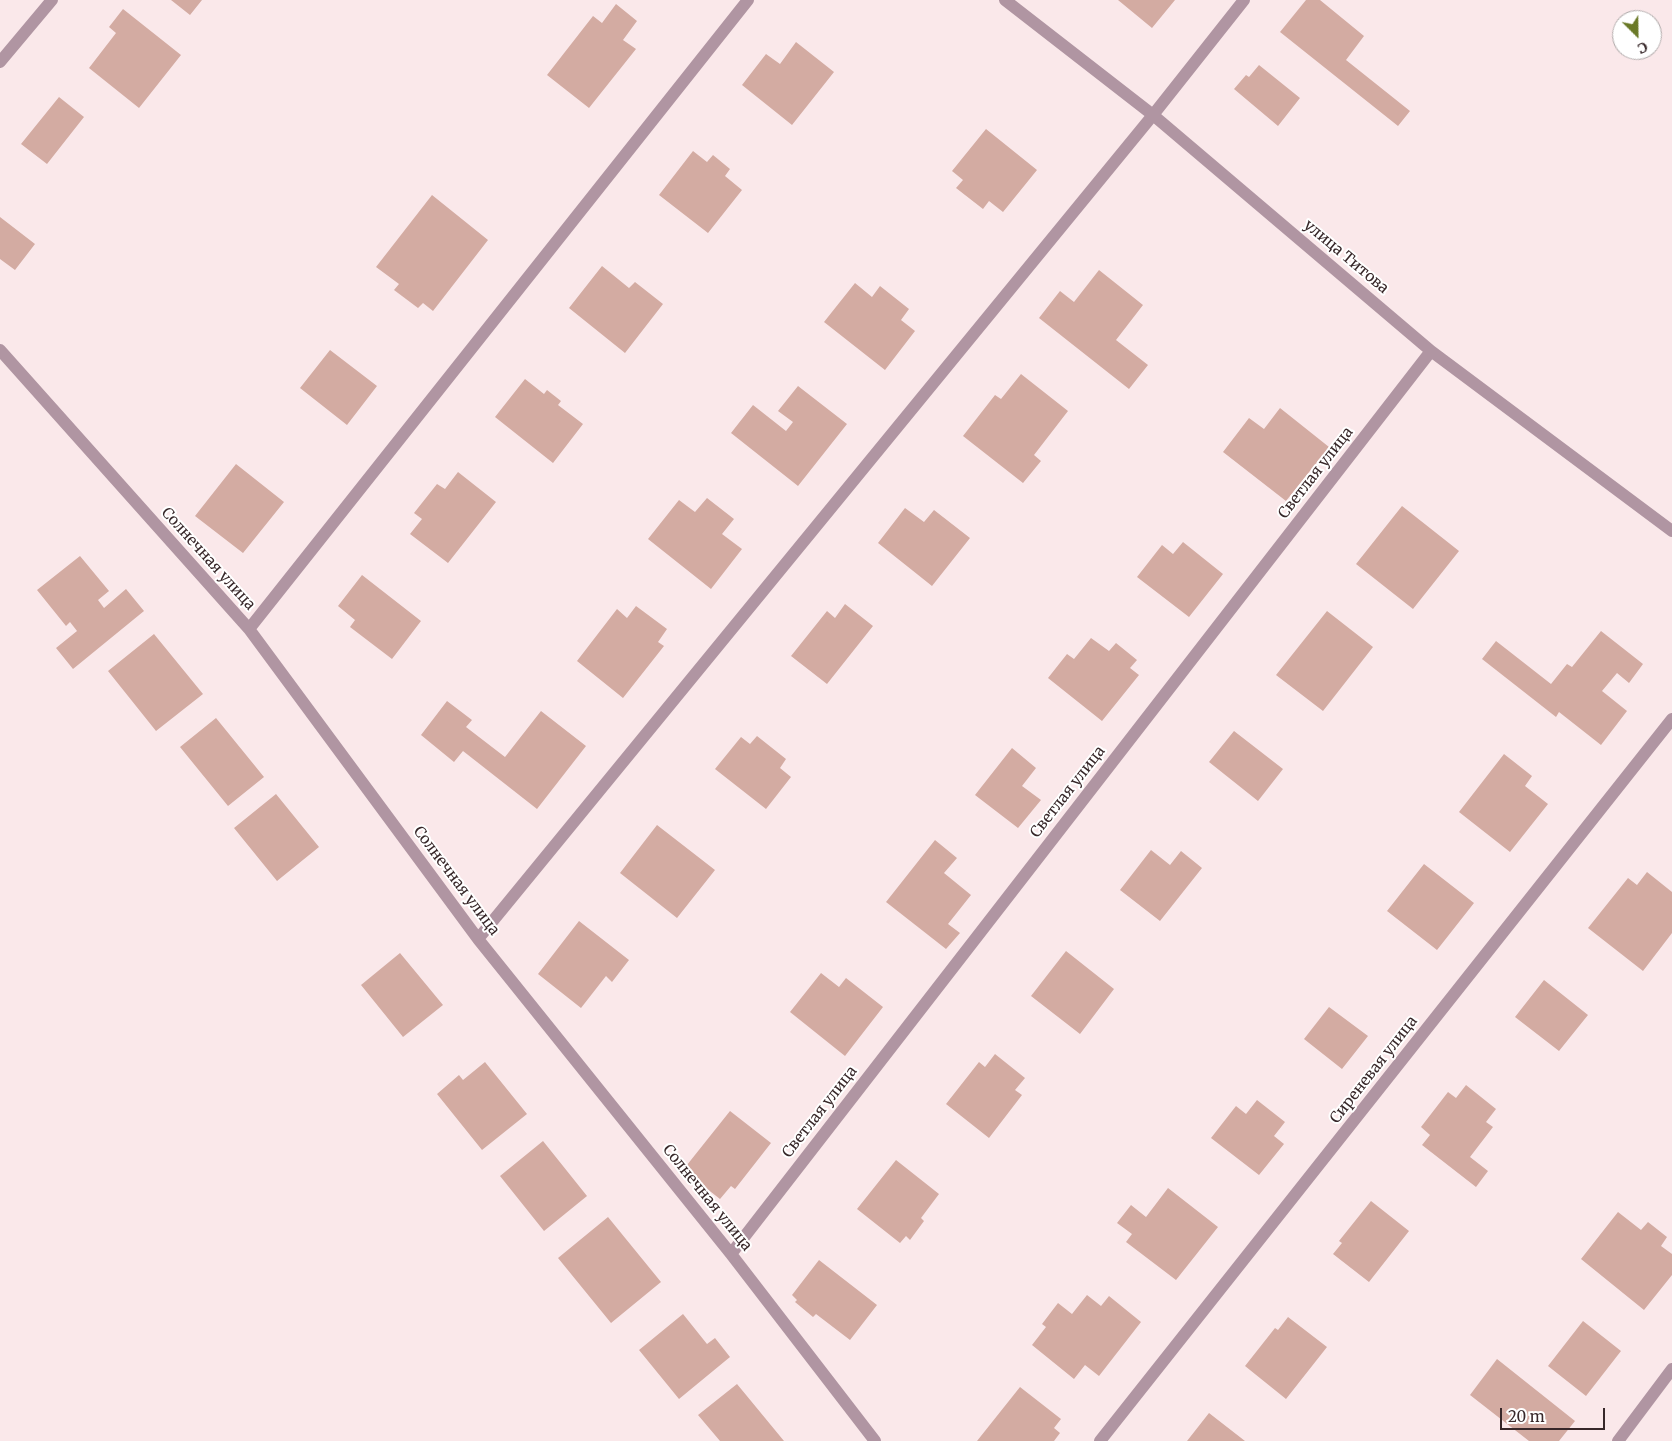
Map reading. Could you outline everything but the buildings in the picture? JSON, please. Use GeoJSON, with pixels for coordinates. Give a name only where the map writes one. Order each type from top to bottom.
{"type":"FeatureCollection","features":[{"type":"Feature","properties":{"kind":"street"},"geometry":{"type":"LineString","coordinates":[[0,62],[52,0]]}},
{"type":"Feature","properties":{"kind":"street"},"geometry":{"type":"LineString","coordinates":[[249,629],[748,0]]}},
{"type":"Feature","properties":{"kind":"street","name":"улица Титова"},"geometry":{"type":"LineString","coordinates":[[1005,0],[1153,115],[1431,351],[1672,531]]}},
{"type":"Feature","properties":{"kind":"street"},"geometry":{"type":"LineString","coordinates":[[478,939],[1153,115],[1244,0]]}},
{"type":"Feature","properties":{"kind":"street","name":"Солнечная улица"},"geometry":{"type":"LineString","coordinates":[[0,350],[249,629],[478,939],[730,1254],[875,1441]]}},
{"type":"Feature","properties":{"kind":"street","name":"Светлая улица"},"geometry":{"type":"LineString","coordinates":[[730,1254],[1431,351]]}},
{"type":"Feature","properties":{"kind":"street","name":"Сиреневая улица"},"geometry":{"type":"LineString","coordinates":[[1100,1441],[1672,719]]}},
{"type":"Feature","properties":{"kind":"street"},"geometry":{"type":"LineString","coordinates":[[1618,1441],[1672,1369]]}}]}
